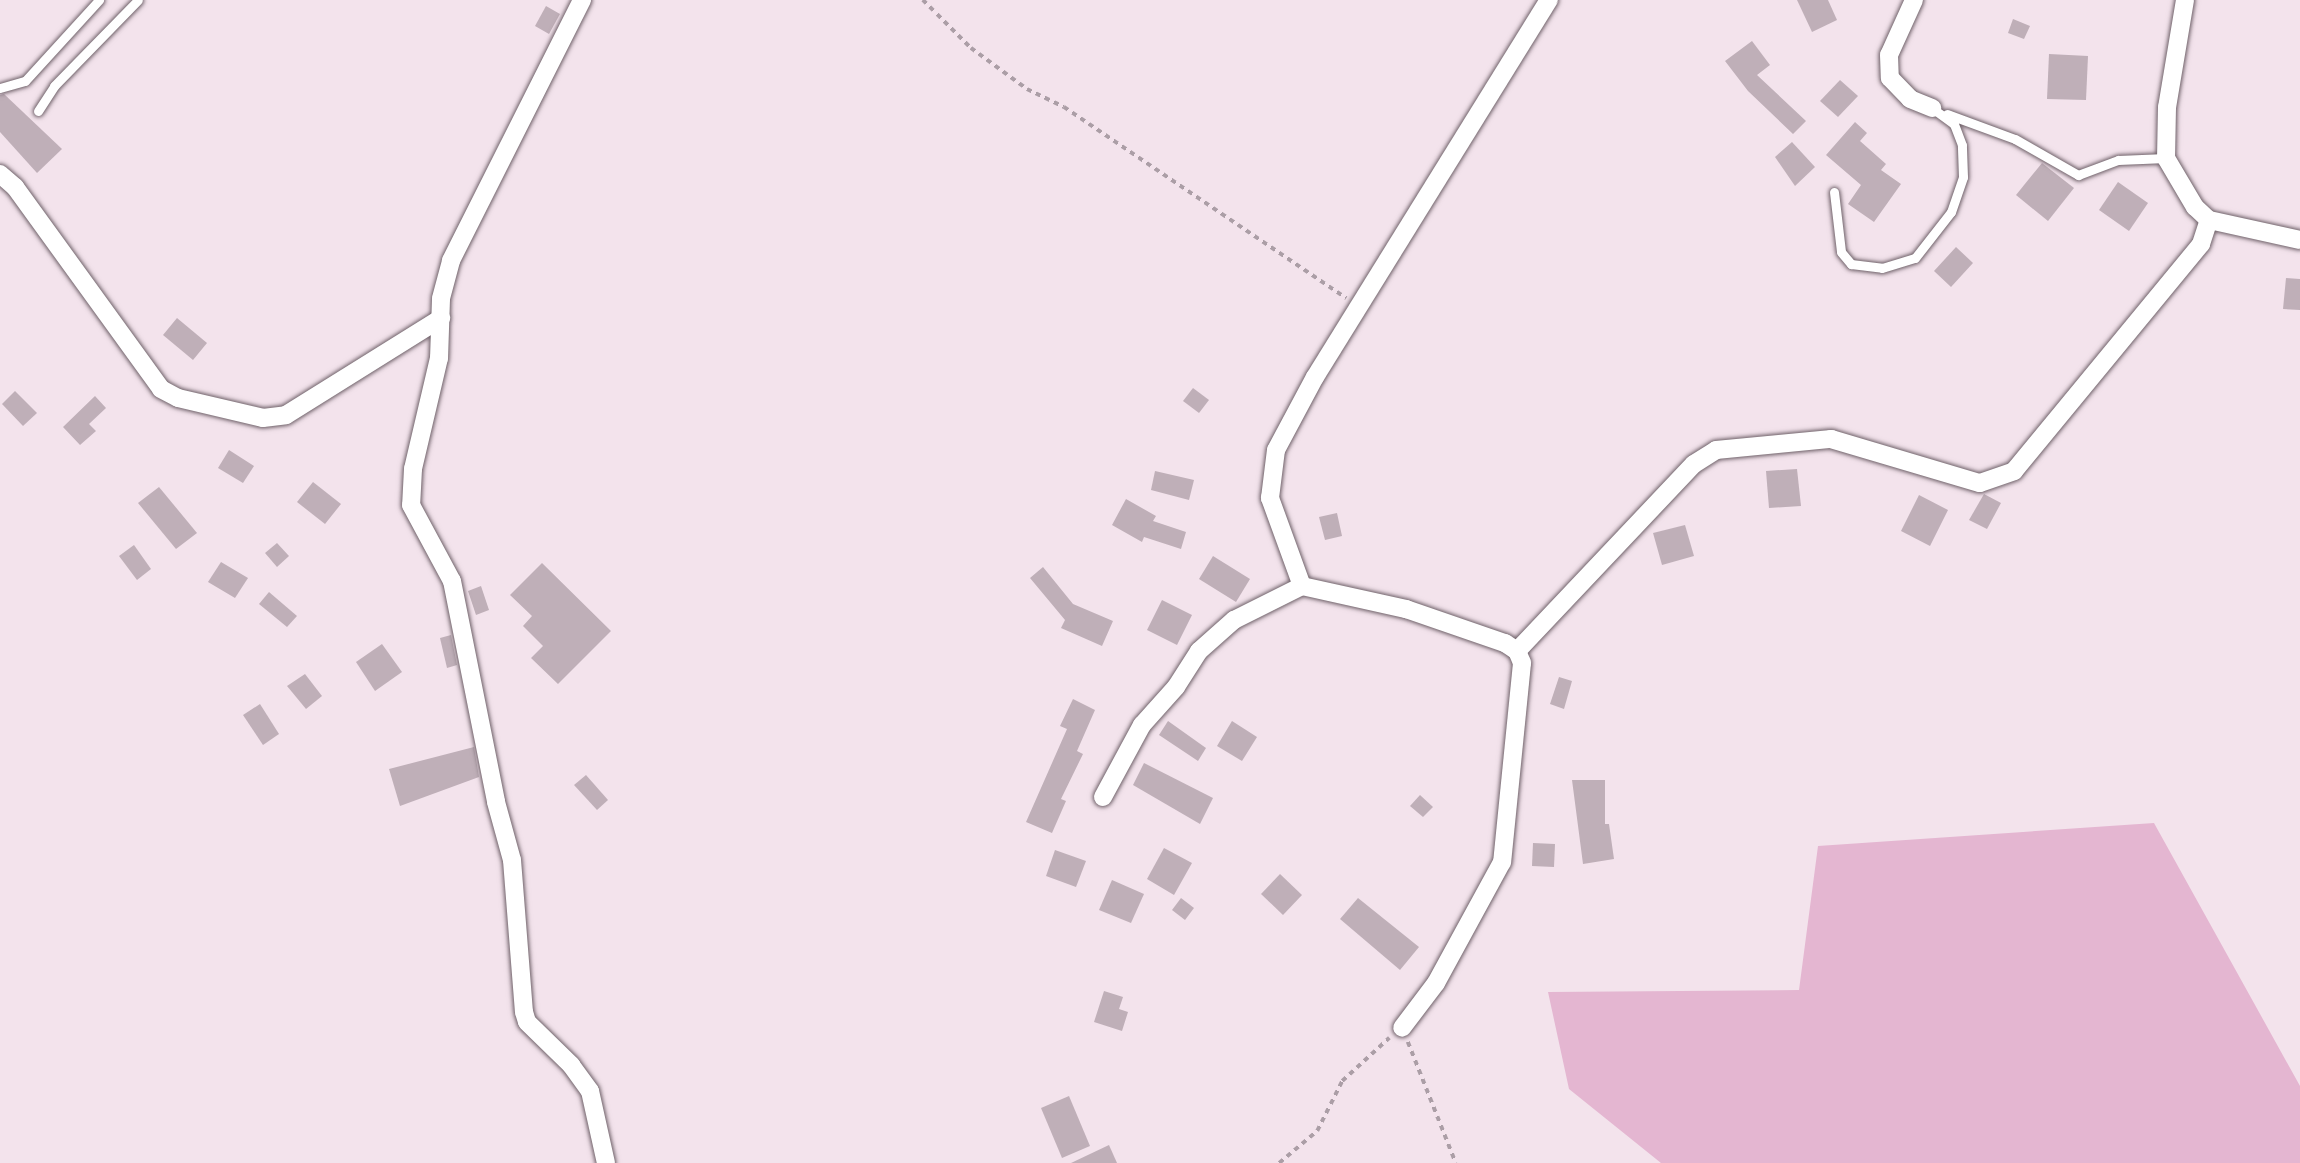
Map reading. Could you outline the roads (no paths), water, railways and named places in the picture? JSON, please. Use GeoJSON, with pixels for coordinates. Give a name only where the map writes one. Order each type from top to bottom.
{"type":"FeatureCollection","features":[{"type":"Feature","properties":{"kind":"street"},"geometry":{"type":"LineString","coordinates":[[582,0],[451,261],[440,318],[439,358],[413,468],[411,505],[452,581],[496,802],[512,860],[527,1023],[571,1065],[590,1091],[606,1163]]}},
{"type":"Feature","properties":{"kind":"street"},"geometry":{"type":"LineString","coordinates":[[1302,586],[1270,498],[1276,450],[1296,408],[1361,308],[1549,0]]}},
{"type":"Feature","properties":{"kind":"street"},"geometry":{"type":"LineString","coordinates":[[1914,0],[1889,55],[1890,78],[1910,99],[1932,108]]}},
{"type":"Feature","properties":{"kind":"street"},"geometry":{"type":"LineString","coordinates":[[2185,0],[2167,107],[2166,158],[2195,207],[2209,220],[2300,240]]}},
{"type":"Feature","properties":{"kind":"street"},"geometry":{"type":"LineString","coordinates":[[0,174],[15,187],[161,389],[178,398],[263,418],[286,415],[440,318]]}},
{"type":"Feature","properties":{"kind":"street"},"geometry":{"type":"LineString","coordinates":[[1517,651],[1694,464],[1716,450],[1831,439],[1980,484],[2014,471],[2200,244],[2209,220]]}},
{"type":"Feature","properties":{"kind":"street"},"geometry":{"type":"LineString","coordinates":[[1103,797],[1142,725],[1176,687],[1199,651],[1234,620],[1302,586],[1406,609],[1506,643],[1517,651],[1522,663],[1502,862],[1436,982],[1402,1028]]}},
{"type":"Feature","properties":{"kind":"lane"},"geometry":{"type":"LineString","coordinates":[[0,88],[25,82],[99,0]]}},
{"type":"Feature","properties":{"kind":"lane"},"geometry":{"type":"LineString","coordinates":[[38,111],[54,86],[138,0]]}},
{"type":"Feature","properties":{"kind":"lane"},"geometry":{"type":"LineString","coordinates":[[1932,108],[2015,139],[2078,175],[2118,160],[2166,158]]}},
{"type":"Feature","properties":{"kind":"lane"},"geometry":{"type":"LineString","coordinates":[[1834,192],[1841,252],[1851,264],[1882,268],[1915,258],[1951,212],[1962,177],[1962,145],[1954,124],[1932,108]]}}]}
